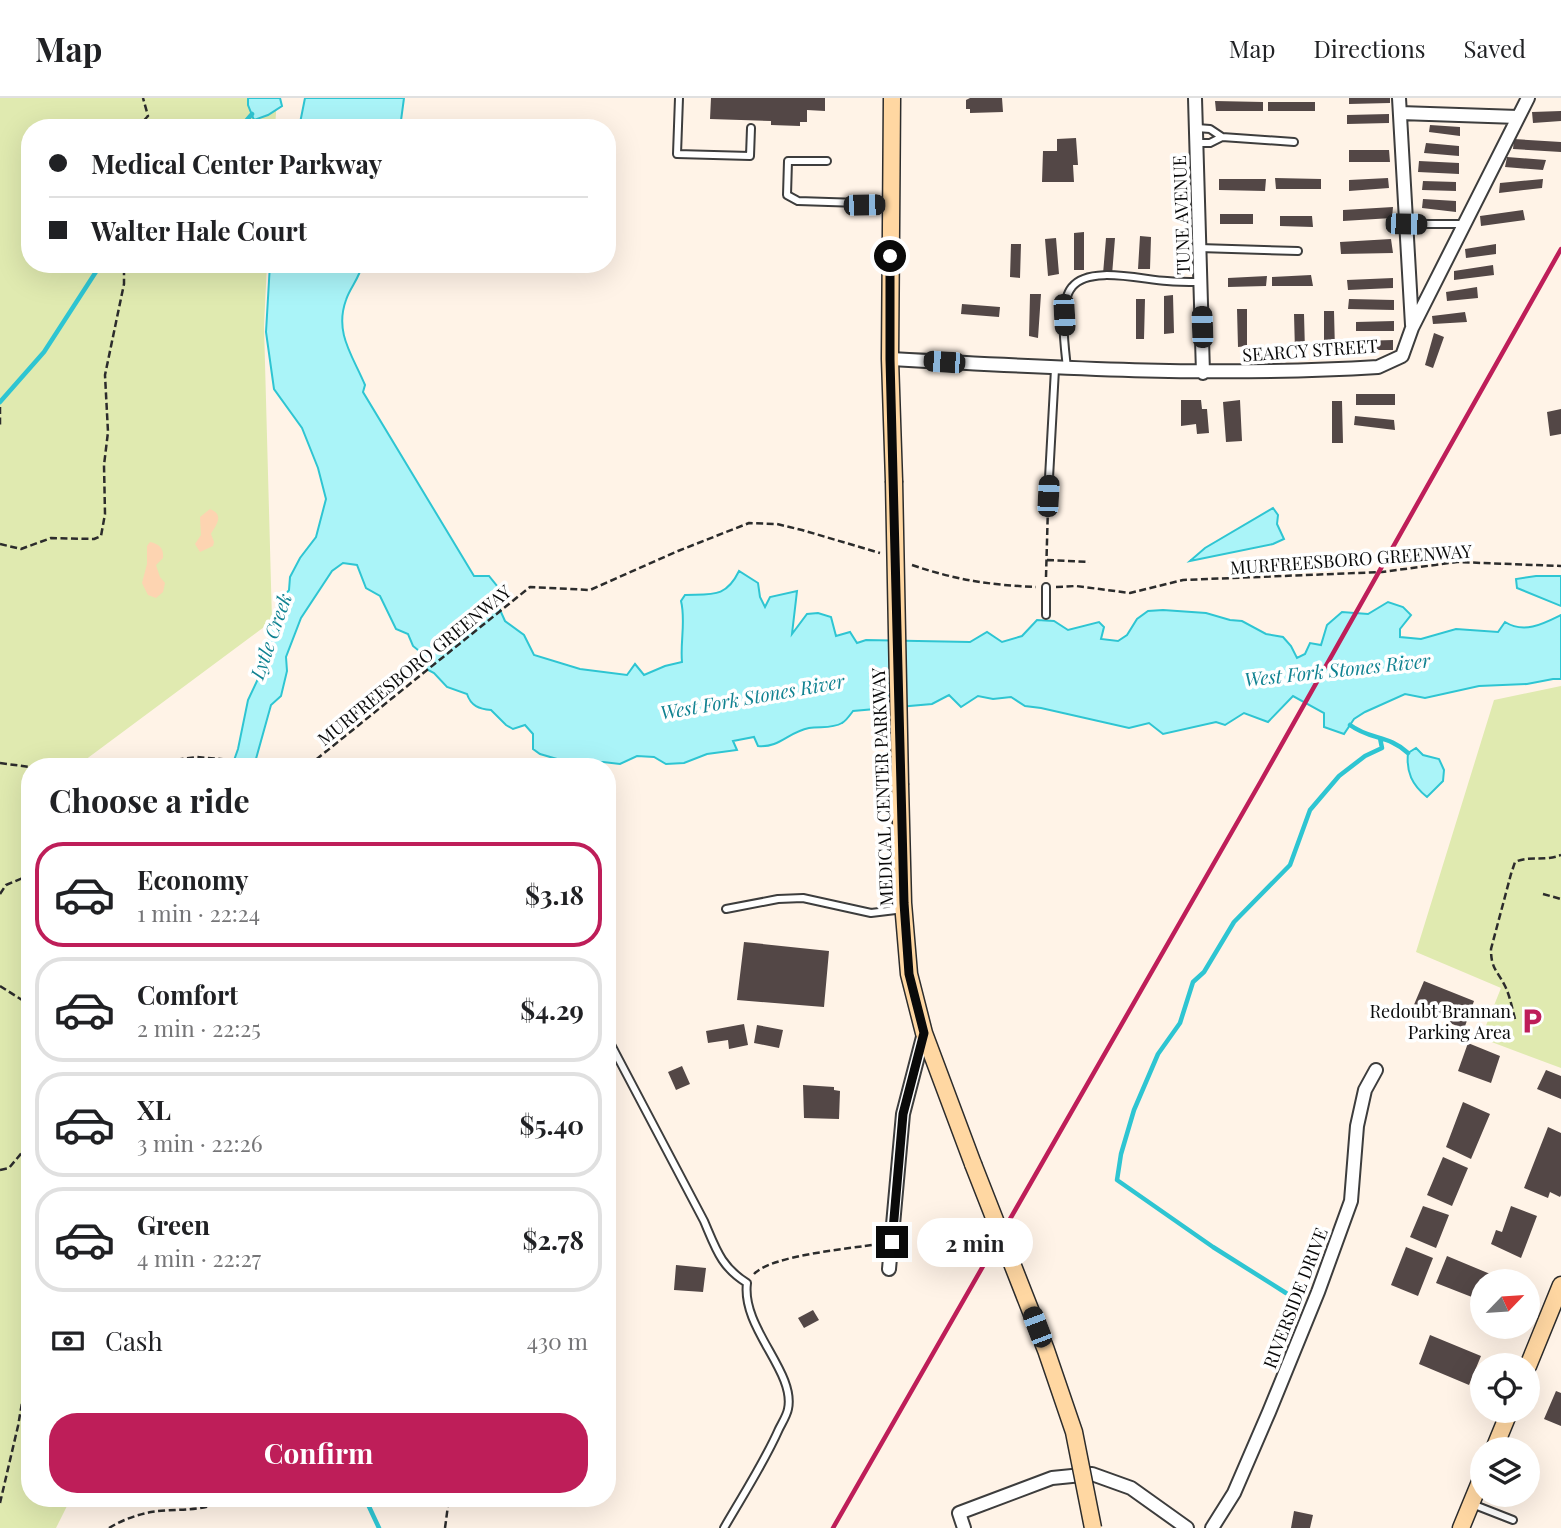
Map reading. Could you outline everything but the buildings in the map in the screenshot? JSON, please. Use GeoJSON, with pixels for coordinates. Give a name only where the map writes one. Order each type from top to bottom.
{"type":"FeatureCollection","features":[{"type":"Feature","properties":{"kind":"main road","name":"MEDICAL CENTER PARKWAY"},"geometry":{"type":"LineString","coordinates":[[892,98],[890,359],[900,785],[909,974],[924,1033],[1046,1350],[1074,1432],[1093,1528]]}},
{"type":"Feature","properties":{"kind":"main road"},"geometry":{"type":"LineString","coordinates":[[1535,1353],[1555,1318],[1561,1285]]}},
{"type":"Feature","properties":{"kind":"main road"},"geometry":{"type":"LineString","coordinates":[[1461,1528],[1470,1506]]}},
{"type":"Feature","properties":{"kind":"street","name":"TUNE AVENUE"},"geometry":{"type":"LineString","coordinates":[[1195,98],[1203,373]]}},
{"type":"Feature","properties":{"kind":"street"},"geometry":{"type":"LineString","coordinates":[[1399,98],[1412,328]]}},
{"type":"Feature","properties":{"kind":"street","name":"SEARCY STREET"},"geometry":{"type":"LineString","coordinates":[[890,359],[1061,369],[1203,373],[1378,367],[1402,356],[1412,328],[1528,98]]}},
{"type":"Feature","properties":{"kind":"street"},"geometry":{"type":"LineString","coordinates":[[1400,113],[1518,117]]}},
{"type":"Feature","properties":{"kind":"street"},"geometry":{"type":"LineString","coordinates":[[889,1269],[903,1114],[924,1033]]}},
{"type":"Feature","properties":{"kind":"street","name":"RIVERSIDE DRIVE"},"geometry":{"type":"LineString","coordinates":[[1212,1528],[1234,1493],[1269,1412],[1342,1227],[1351,1201],[1357,1126],[1365,1090],[1376,1070]]}},
{"type":"Feature","properties":{"kind":"street"},"geometry":{"type":"LineString","coordinates":[[961,1523],[1052,1478],[1092,1474],[1131,1488],[1187,1528]]}},
{"type":"Feature","properties":{"kind":"lane"},"geometry":{"type":"LineString","coordinates":[[679,98],[677,154],[750,156],[751,128]]}},
{"type":"Feature","properties":{"kind":"lane"},"geometry":{"type":"LineString","coordinates":[[1196,128],[1210,129],[1222,137],[1294,142]]}},
{"type":"Feature","properties":{"kind":"lane"},"geometry":{"type":"LineString","coordinates":[[1196,143],[1210,143],[1222,137]]}},
{"type":"Feature","properties":{"kind":"lane"},"geometry":{"type":"LineString","coordinates":[[827,162],[788,161],[787,194],[798,201],[890,204]]}},
{"type":"Feature","properties":{"kind":"lane"},"geometry":{"type":"LineString","coordinates":[[1406,224],[1464,224]]}},
{"type":"Feature","properties":{"kind":"lane"},"geometry":{"type":"LineString","coordinates":[[1199,248],[1298,251]]}},
{"type":"Feature","properties":{"kind":"lane"},"geometry":{"type":"LineString","coordinates":[[1048,496],[1064,315],[1070,288],[1083,278],[1119,275],[1200,282]]}},
{"type":"Feature","properties":{"kind":"lane"},"geometry":{"type":"LineString","coordinates":[[1046,587],[1046,615]]}},
{"type":"Feature","properties":{"kind":"lane"},"geometry":{"type":"LineString","coordinates":[[726,909],[803,898],[872,913],[904,909]]}},
{"type":"Feature","properties":{"kind":"lane"},"geometry":{"type":"LineString","coordinates":[[616,1054],[704,1221],[717,1251],[730,1272],[747,1283],[748,1305],[757,1329],[780,1370],[788,1394],[788,1409],[772,1444],[724,1528]]}},
{"type":"Feature","properties":{"kind":"lane"},"geometry":{"type":"LineString","coordinates":[[1479,1507],[1513,1520]]}},
{"type":"Feature","properties":{"kind":"path"},"geometry":{"type":"LineString","coordinates":[[143,98],[148,116],[145,119]]}},
{"type":"Feature","properties":{"kind":"path"},"geometry":{"type":"LineString","coordinates":[[0,544],[21,548],[51,538],[94,539],[102,536],[108,432],[105,375],[124,273]]}},
{"type":"Feature","properties":{"kind":"path"},"geometry":{"type":"LineString","coordinates":[[0,409],[0,427]]}},
{"type":"Feature","properties":{"kind":"path"},"geometry":{"type":"LineString","coordinates":[[1046,587],[1048,496]]}},
{"type":"Feature","properties":{"kind":"path","name":"MURFREESBORO GREENWAY"},"geometry":{"type":"LineString","coordinates":[[318,758],[530,587],[590,590],[749,523],[777,524],[880,554]]}},
{"type":"Feature","properties":{"kind":"path"},"geometry":{"type":"LineString","coordinates":[[1047,560],[1088,562]]}},
{"type":"Feature","properties":{"kind":"path","name":"MURFREESBORO GREENWAY"},"geometry":{"type":"LineString","coordinates":[[904,562],[950,578],[998,586],[1076,586],[1130,593],[1183,580],[1382,572],[1457,562],[1561,566]]}},
{"type":"Feature","properties":{"kind":"path"},"geometry":{"type":"LineString","coordinates":[[189,758],[209,758]]}},
{"type":"Feature","properties":{"kind":"path"},"geometry":{"type":"LineString","coordinates":[[0,763],[21,766]]}},
{"type":"Feature","properties":{"kind":"path"},"geometry":{"type":"LineString","coordinates":[[1515,1019],[1504,983],[1496,974],[1491,961],[1491,949],[1511,874],[1515,862],[1525,857],[1544,860],[1561,855]]}},
{"type":"Feature","properties":{"kind":"path"},"geometry":{"type":"LineString","coordinates":[[0,894],[6,885],[21,879]]}},
{"type":"Feature","properties":{"kind":"path"},"geometry":{"type":"LineString","coordinates":[[1543,894],[1561,899]]}},
{"type":"Feature","properties":{"kind":"path"},"geometry":{"type":"LineString","coordinates":[[0,986],[21,999]]}},
{"type":"Feature","properties":{"kind":"path"},"geometry":{"type":"LineString","coordinates":[[0,1170],[9,1168],[21,1154]]}},
{"type":"Feature","properties":{"kind":"path"},"geometry":{"type":"LineString","coordinates":[[747,1283],[756,1271],[765,1265],[892,1242]]}},
{"type":"Feature","properties":{"kind":"path"},"geometry":{"type":"LineString","coordinates":[[0,1503],[21,1409]]}},
{"type":"Feature","properties":{"kind":"path"},"geometry":{"type":"LineString","coordinates":[[109,1528],[122,1520],[150,1512],[203,1507]]}},
{"type":"Feature","properties":{"kind":"path"},"geometry":{"type":"LineString","coordinates":[[445,1528],[448,1507]]}},
{"type":"Feature","properties":{"kind":"green space"},"geometry":{"type":"Polygon","coordinates":[[[0,98],[277,98],[276,119],[21,119],[21,273],[267,273],[264,326],[272,621],[88,758],[21,758],[21,1507],[66,1507],[56,1528],[0,1528],[0,98]]]}},
{"type":"Feature","properties":{"kind":"green space"},"geometry":{"type":"Polygon","coordinates":[[[1561,686],[1561,1068],[1481,1038],[1501,988],[1416,952],[1494,700],[1561,686]]]}},
{"type":"Feature","properties":{"kind":"sand"},"geometry":{"type":"Polygon","coordinates":[[[210,509],[215,511],[218,517],[211,534],[214,542],[213,546],[200,552],[195,544],[201,535],[200,517],[210,509]]]}},
{"type":"Feature","properties":{"kind":"sand"},"geometry":{"type":"Polygon","coordinates":[[[150,542],[160,547],[163,552],[163,558],[156,565],[165,583],[163,592],[156,598],[148,595],[142,583],[147,564],[147,546],[150,542]]]}},
{"type":"Feature","properties":{"kind":"water"},"geometry":{"type":"Polygon","coordinates":[[[248,98],[280,98],[282,106],[268,115],[254,119],[248,98]]]}},
{"type":"Feature","properties":{"kind":"water"},"geometry":{"type":"Polygon","coordinates":[[[305,98],[404,98],[401,119],[301,119],[305,98]]]}},
{"type":"Feature","properties":{"kind":"water","name":"West Fork Stones River"},"geometry":{"type":"Polygon","coordinates":[[[269,273],[359,273],[346,300],[342,323],[346,344],[365,385],[363,392],[474,576],[489,576],[501,591],[496,601],[505,621],[524,635],[534,655],[580,669],[627,675],[635,664],[644,675],[682,662],[681,601],[685,595],[711,594],[723,590],[739,571],[758,583],[765,607],[770,597],[797,591],[792,634],[807,614],[818,613],[831,617],[836,636],[850,632],[857,643],[866,640],[970,642],[987,632],[1002,642],[1022,636],[1037,620],[1054,621],[1068,630],[1099,622],[1104,627],[1101,639],[1118,641],[1127,635],[1137,619],[1148,611],[1163,610],[1206,613],[1242,621],[1266,634],[1283,637],[1297,658],[1305,654],[1310,643],[1321,645],[1327,625],[1342,612],[1368,614],[1388,602],[1403,607],[1411,615],[1400,629],[1400,637],[1421,639],[1456,629],[1498,632],[1505,622],[1519,627],[1533,626],[1561,615],[1561,679],[1479,686],[1425,698],[1405,694],[1354,719],[1344,734],[1324,727],[1324,713],[1293,696],[1268,722],[1244,713],[1225,725],[1216,722],[1163,734],[1149,723],[1129,728],[1025,706],[1011,697],[993,699],[978,696],[961,707],[949,695],[932,704],[853,711],[838,725],[802,730],[772,745],[758,746],[754,737],[733,741],[737,750],[707,754],[684,763],[666,764],[654,757],[637,756],[620,764],[616,764],[616,758],[554,758],[533,749],[533,734],[525,725],[513,729],[491,710],[476,706],[467,694],[447,687],[434,673],[419,665],[424,655],[413,646],[408,634],[396,629],[380,596],[366,588],[357,565],[343,563],[332,571],[301,618],[286,657],[287,671],[281,696],[271,705],[256,758],[235,758],[248,700],[257,681],[259,665],[269,640],[268,631],[278,604],[289,590],[290,577],[316,537],[326,499],[318,468],[302,428],[274,389],[266,332],[269,273]]]}},
{"type":"Feature","properties":{"kind":"water"},"geometry":{"type":"Polygon","coordinates":[[[1273,508],[1278,515],[1277,524],[1284,539],[1273,544],[1190,561],[1205,548],[1273,508]]]}},
{"type":"Feature","properties":{"kind":"water"},"geometry":{"type":"Polygon","coordinates":[[[1561,576],[1561,606],[1517,588],[1516,579],[1561,576]]]}},
{"type":"Feature","properties":{"kind":"water"},"geometry":{"type":"Polygon","coordinates":[[[1416,748],[1423,755],[1439,759],[1444,770],[1443,781],[1427,797],[1417,788],[1409,772],[1408,753],[1416,748]]]}},
{"type":"Feature","properties":{"kind":"waterway"},"geometry":{"type":"LineString","coordinates":[[248,119],[252,114]]}},
{"type":"Feature","properties":{"kind":"waterway"},"geometry":{"type":"LineString","coordinates":[[0,402],[44,352],[95,273]]}},
{"type":"Feature","properties":{"kind":"waterway"},"geometry":{"type":"LineString","coordinates":[[1350,725],[1394,743],[1408,753]]}},
{"type":"Feature","properties":{"kind":"waterway"},"geometry":{"type":"LineString","coordinates":[[1286,1293],[1213,1247],[1117,1180],[1121,1154],[1134,1110],[1158,1054],[1180,1023],[1193,982],[1204,972],[1234,922],[1290,865],[1310,810],[1339,776],[1365,756],[1382,748],[1380,738]]}},
{"type":"Feature","properties":{"kind":"waterway","name":"Lytle Creek"},"geometry":{"type":"LineString","coordinates":[[369,1507],[379,1528]]}},
{"type":"Feature","properties":{"kind":"railway"},"geometry":{"type":"LineString","coordinates":[[833,1528],[1261,781],[1561,249]]}},
{"type":"Feature","properties":{"kind":"place","name":"Redoubt Brannan Parking Area"},"geometry":{"type":"Point","coordinates":[1532,1021]}},
{"type":"Feature","properties":{"kind":"route"},"geometry":{"type":"LineString","coordinates":[[890,256],[890,359],[904,903],[909,974],[924,1033],[903,1114],[892,1242]]}}]}
